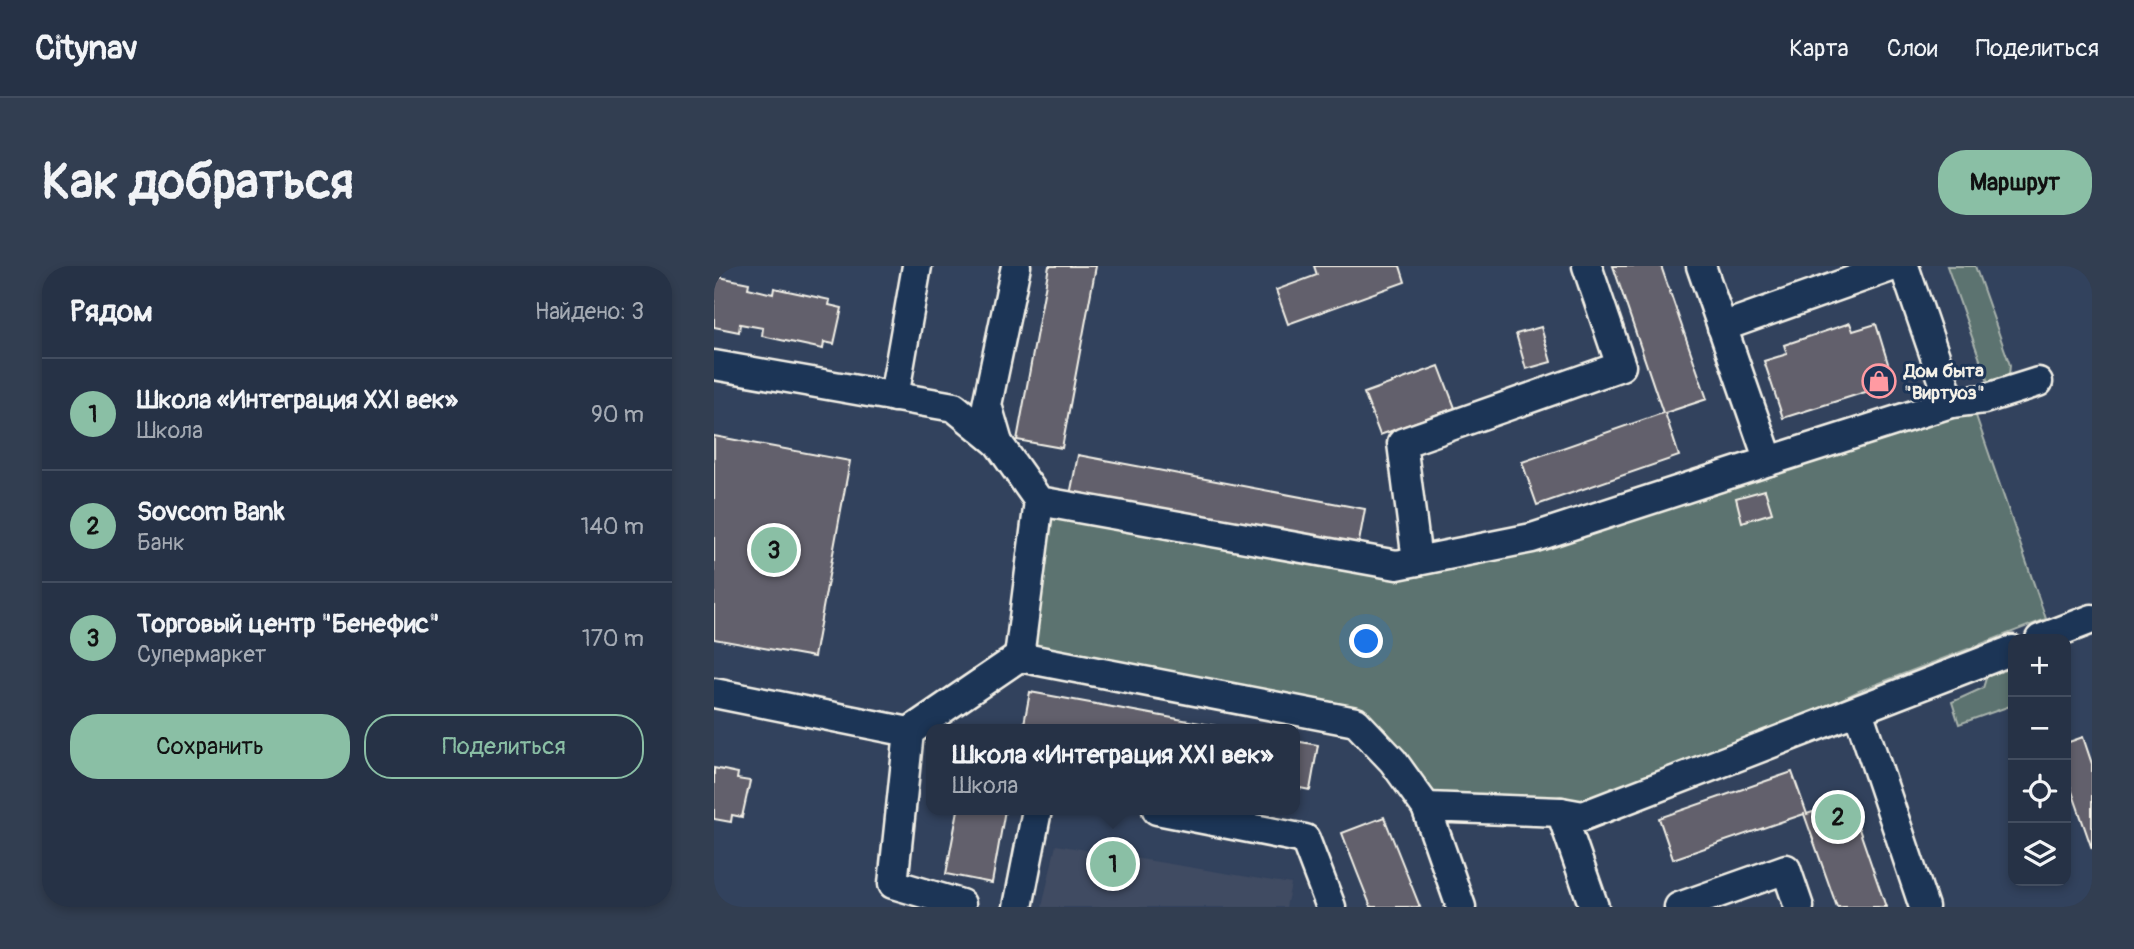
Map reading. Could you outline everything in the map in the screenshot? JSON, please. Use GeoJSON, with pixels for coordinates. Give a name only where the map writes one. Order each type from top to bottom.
{"type":"FeatureCollection","features":[{"type":"Feature","properties":{"kind":"lane"},"geometry":{"type":"LineString","coordinates":[[894,397],[918,266]]}},
{"type":"Feature","properties":{"kind":"lane"},"geometry":{"type":"LineString","coordinates":[[998,443],[987,405],[1016,266]]}},
{"type":"Feature","properties":{"kind":"lane"},"geometry":{"type":"LineString","coordinates":[[1417,561],[1402,443],[1621,366],[1587,266]]}},
{"type":"Feature","properties":{"kind":"lane"},"geometry":{"type":"LineString","coordinates":[[1701,266],[1769,461]]}},
{"type":"Feature","properties":{"kind":"lane"},"geometry":{"type":"LineString","coordinates":[[1722,327],[1895,266]]}},
{"type":"Feature","properties":{"kind":"lane"},"geometry":{"type":"LineString","coordinates":[[1904,266],[1951,403]]}},
{"type":"Feature","properties":{"kind":"lane"},"geometry":{"type":"LineString","coordinates":[[714,365],[954,407],[998,443],[1039,501],[1019,657]]}},
{"type":"Feature","properties":{"kind":"lane"},"geometry":{"type":"LineString","coordinates":[[1039,501],[1397,565],[1532,538],[1951,403],[1984,399],[2038,382]]}},
{"type":"Feature","properties":{"kind":"lane"},"geometry":{"type":"LineString","coordinates":[[2052,634],[2092,619]]}},
{"type":"Feature","properties":{"kind":"lane"},"geometry":{"type":"LineString","coordinates":[[1426,807],[1561,812],[1583,816],[2008,652]]}},
{"type":"Feature","properties":{"kind":"lane"},"geometry":{"type":"LineString","coordinates":[[714,693],[909,733],[1019,657],[1356,722],[1393,761],[1426,807],[1461,907]]}},
{"type":"Feature","properties":{"kind":"lane"},"geometry":{"type":"LineString","coordinates":[[1858,711],[1924,907]]}},
{"type":"Feature","properties":{"kind":"lane"},"geometry":{"type":"LineString","coordinates":[[909,733],[893,884],[967,906]]}},
{"type":"Feature","properties":{"kind":"lane"},"geometry":{"type":"LineString","coordinates":[[1561,812],[1594,907]]}},
{"type":"Feature","properties":{"kind":"lane"},"geometry":{"type":"LineString","coordinates":[[1018,907],[1036,815]]}},
{"type":"Feature","properties":{"kind":"lane"},"geometry":{"type":"LineString","coordinates":[[1183,815],[1305,839],[1331,907]]}},
{"type":"Feature","properties":{"kind":"lane"},"geometry":{"type":"LineString","coordinates":[[1679,907],[1786,869],[1799,907]]}},
{"type":"Feature","properties":{"kind":"shaded area"},"geometry":{"type":"Polygon","coordinates":[[[1056,845],[1291,884],[1286,907],[1042,907],[1056,845]]]}},
{"type":"Feature","properties":{"kind":"green space"},"geometry":{"type":"Polygon","coordinates":[[[1947,266],[1975,266],[2010,365],[2009,375],[1989,385],[1947,266]]]}},
{"type":"Feature","properties":{"kind":"green space"},"geometry":{"type":"Polygon","coordinates":[[[1974,410],[2046,619],[1859,691],[1635,798],[1583,816],[1426,807],[1356,722],[1019,657],[1039,501],[1397,565],[1974,410]]]}},
{"type":"Feature","properties":{"kind":"green space"},"geometry":{"type":"Polygon","coordinates":[[[2008,664],[2008,707],[1959,724],[1952,702],[1983,688],[1988,672],[2008,664]]]}},
{"type":"Feature","properties":{"kind":"building"},"geometry":{"type":"Polygon","coordinates":[[[1049,266],[1096,266],[1062,448],[1017,440],[1049,266]]]}},
{"type":"Feature","properties":{"kind":"building"},"geometry":{"type":"Polygon","coordinates":[[[1314,266],[1400,266],[1405,282],[1288,324],[1276,290],[1317,275],[1314,266]]]}},
{"type":"Feature","properties":{"kind":"building"},"geometry":{"type":"Polygon","coordinates":[[[1613,266],[1661,266],[1707,399],[1665,413],[1679,456],[1537,505],[1522,462],[1663,413],[1613,266]]]}},
{"type":"Feature","properties":{"kind":"building"},"geometry":{"type":"Polygon","coordinates":[[[714,276],[749,283],[748,288],[773,294],[774,288],[830,300],[829,305],[842,308],[834,344],[824,342],[823,349],[762,336],[763,328],[740,324],[739,332],[714,327],[714,276]]]}},
{"type":"Feature","properties":{"kind":"building"},"geometry":{"type":"Polygon","coordinates":[[[1850,323],[1853,331],[1876,324],[1894,383],[1783,418],[1764,361],[1787,354],[1784,345],[1850,323]]]}},
{"type":"Feature","properties":{"kind":"building"},"geometry":{"type":"Polygon","coordinates":[[[1541,327],[1551,362],[1526,369],[1516,334],[1541,327]]]}},
{"type":"Feature","properties":{"kind":"building"},"geometry":{"type":"Polygon","coordinates":[[[1439,366],[1455,408],[1380,435],[1364,393],[1439,366]]]}},
{"type":"Feature","properties":{"kind":"building"},"geometry":{"type":"Polygon","coordinates":[[[714,436],[850,461],[814,657],[714,639],[714,436]]]}},
{"type":"Feature","properties":{"kind":"building"},"geometry":{"type":"Polygon","coordinates":[[[1078,455],[1365,509],[1357,553],[1069,500],[1078,455]]]}},
{"type":"Feature","properties":{"kind":"building"},"geometry":{"type":"Polygon","coordinates":[[[1765,490],[1772,513],[1742,522],[1736,498],[1765,490]]]}},
{"type":"Feature","properties":{"kind":"building"},"geometry":{"type":"Polygon","coordinates":[[[1030,692],[1206,724],[1024,724],[1030,692]]]}},
{"type":"Feature","properties":{"kind":"building"},"geometry":{"type":"Polygon","coordinates":[[[2083,737],[2092,764],[2092,849],[2071,788],[2071,741],[2083,737]]]}},
{"type":"Feature","properties":{"kind":"building"},"geometry":{"type":"Polygon","coordinates":[[[1300,742],[1318,745],[1310,790],[1300,788],[1300,742]]]}},
{"type":"Feature","properties":{"kind":"building"},"geometry":{"type":"Polygon","coordinates":[[[714,768],[738,773],[737,779],[750,781],[742,817],[732,815],[731,822],[714,819],[714,768]]]}},
{"type":"Feature","properties":{"kind":"building"},"geometry":{"type":"Polygon","coordinates":[[[1792,772],[1807,814],[1849,800],[1886,907],[1837,907],[1804,814],[1673,859],[1659,818],[1792,772]]]}},
{"type":"Feature","properties":{"kind":"building"},"geometry":{"type":"Polygon","coordinates":[[[957,815],[1004,815],[992,883],[946,874],[957,815]]]}},
{"type":"Feature","properties":{"kind":"building"},"geometry":{"type":"Polygon","coordinates":[[[1384,817],[1420,907],[1371,907],[1342,833],[1384,817]]]}},
{"type":"Feature","properties":{"kind":"place","name":"Дом быта \"Виртуоз\""},"geometry":{"type":"Point","coordinates":[1879,381]}},
{"type":"Feature","properties":{"kind":"place","name":"Торговый центр \"Бенефис\""},"geometry":{"type":"Point","coordinates":[774,550]}},
{"type":"Feature","properties":{"kind":"place","name":"Sovcom Bank"},"geometry":{"type":"Point","coordinates":[1838,817]}},
{"type":"Feature","properties":{"kind":"place","name":"Школа «Интеграция XXI век»"},"geometry":{"type":"Point","coordinates":[1113,864]}}]}
